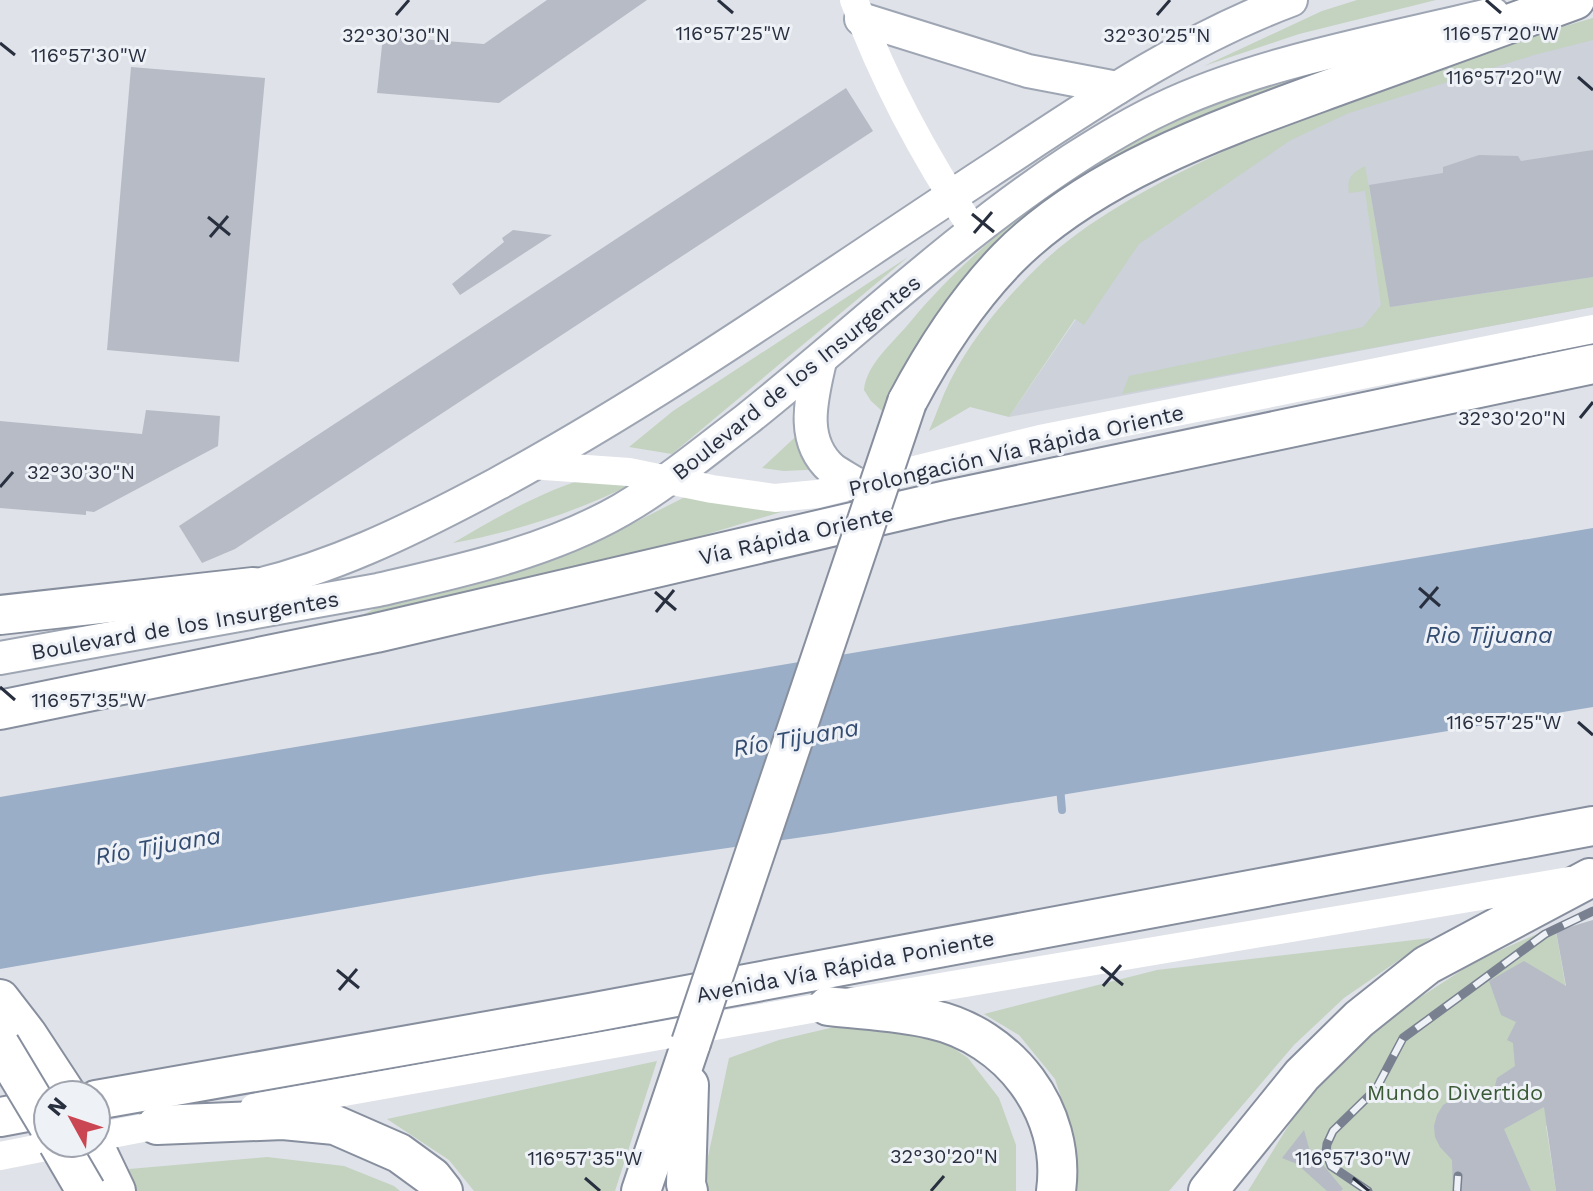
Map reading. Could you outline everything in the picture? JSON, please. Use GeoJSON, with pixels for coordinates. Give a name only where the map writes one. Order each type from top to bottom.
{"type":"FeatureCollection","features":[{"type":"Feature","properties":{"kind":"highway"},"geometry":{"type":"LineString","coordinates":[[641,1191],[907,402],[936,347],[977,293],[1001,265],[1056,218],[1104,186],[1179,148],[1263,113],[1575,0]]}},
{"type":"Feature","properties":{"kind":"highway","name":"Vía Rápida Oriente"},"geometry":{"type":"LineString","coordinates":[[0,710],[376,633],[947,500],[1593,364]]}},
{"type":"Feature","properties":{"kind":"highway"},"geometry":{"type":"LineString","coordinates":[[0,615],[253,587]]}},
{"type":"Feature","properties":{"kind":"highway","name":"Avenida Vía Rápida Poniente"},"geometry":{"type":"LineString","coordinates":[[112,1097],[606,1011],[1593,826]]}},
{"type":"Feature","properties":{"kind":"highway"},"geometry":{"type":"LineString","coordinates":[[1208,1191],[1302,1075],[1359,1019],[1427,965],[1591,878]]}},
{"type":"Feature","properties":{"kind":"highway"},"geometry":{"type":"LineString","coordinates":[[0,999],[57,1079]]}},
{"type":"Feature","properties":{"kind":"highway"},"geometry":{"type":"LineString","coordinates":[[828,1006],[932,1019],[960,1029],[1006,1056],[1031,1082],[1044,1108],[1055,1147],[1056,1191]]}},
{"type":"Feature","properties":{"kind":"highway"},"geometry":{"type":"LineString","coordinates":[[688,1191],[691,1043]]}},
{"type":"Feature","properties":{"kind":"highway"},"geometry":{"type":"LineString","coordinates":[[0,1045],[32,1098]]}},
{"type":"Feature","properties":{"kind":"highway"},"geometry":{"type":"LineString","coordinates":[[0,1117],[32,1111]]}},
{"type":"Feature","properties":{"kind":"highway"},"geometry":{"type":"LineString","coordinates":[[157,1125],[283,1120],[335,1125],[399,1153],[432,1177],[443,1191]]}},
{"type":"Feature","properties":{"kind":"highway"},"geometry":{"type":"LineString","coordinates":[[67,1159],[86,1191]]}},
{"type":"Feature","properties":{"kind":"highway"},"geometry":{"type":"LineString","coordinates":[[101,1159],[116,1191]]}},
{"type":"Feature","properties":{"kind":"main road","name":"Boulevard de los Insurgentes"},"geometry":{"type":"LineString","coordinates":[[0,636],[253,587],[329,563],[420,525],[644,399],[1117,88],[1208,36],[1291,0]]}},
{"type":"Feature","properties":{"kind":"main road","name":"Boulevard de los Insurgentes"},"geometry":{"type":"LineString","coordinates":[[0,658],[260,612],[440,576],[516,554],[565,535],[618,511],[669,480],[820,361],[974,231],[1072,160],[1160,109],[1220,85],[1293,63],[1552,0]]}},
{"type":"Feature","properties":{"kind":"main road"},"geometry":{"type":"LineString","coordinates":[[858,10],[1028,71],[1117,88]]}},
{"type":"Feature","properties":{"kind":"main road"},"geometry":{"type":"LineString","coordinates":[[858,10],[887,80],[951,196],[974,231]]}},
{"type":"Feature","properties":{"kind":"main road","name":"Prolongación Vía Rápida Oriente"},"geometry":{"type":"LineString","coordinates":[[530,465],[629,472],[775,498],[817,494],[1040,439],[1593,329]]}},
{"type":"Feature","properties":{"kind":"main road"},"geometry":{"type":"LineString","coordinates":[[820,361],[810,417],[812,437],[820,455],[832,468],[859,486]]}},
{"type":"Feature","properties":{"kind":"main road","name":"Avenida Vía Rápida Poniente"},"geometry":{"type":"LineString","coordinates":[[112,1134],[828,1006],[1591,878]]}},
{"type":"Feature","properties":{"kind":"main road"},"geometry":{"type":"LineString","coordinates":[[0,1156],[32,1150]]}},
{"type":"Feature","properties":{"kind":"shaded area"},"geometry":{"type":"Polygon","coordinates":[[[1593,18],[1593,307],[1009,417],[1130,240],[1341,100],[1593,18]]]}},
{"type":"Feature","properties":{"kind":"green space"},"geometry":{"type":"Polygon","coordinates":[[[1357,0],[1436,0],[1299,34],[1204,66],[1322,11],[1357,0]]]}},
{"type":"Feature","properties":{"kind":"green space"},"geometry":{"type":"Polygon","coordinates":[[[1593,18],[1593,40],[1534,55],[1349,113],[1291,140],[1139,244],[1084,325],[1075,319],[1009,417],[970,407],[929,431],[959,364],[992,317],[1043,262],[1104,215],[1195,165],[1356,95],[1497,46],[1593,18]]]}},
{"type":"Feature","properties":{"kind":"green space"},"geometry":{"type":"Polygon","coordinates":[[[1381,50],[1231,106],[1082,183],[891,419],[871,401],[864,390],[866,380],[890,345],[977,253],[1057,189],[1099,161],[1187,114],[1230,96],[1381,50]]]}},
{"type":"Feature","properties":{"kind":"green space"},"geometry":{"type":"Polygon","coordinates":[[[1365,166],[1391,307],[1593,277],[1593,307],[1122,394],[1129,376],[1363,327],[1381,305],[1365,191],[1349,193],[1348,188],[1351,176],[1365,166]]]}},
{"type":"Feature","properties":{"kind":"green space"},"geometry":{"type":"Polygon","coordinates":[[[908,257],[672,454],[629,447],[673,411],[908,257]]]}},
{"type":"Feature","properties":{"kind":"green space"},"geometry":{"type":"Polygon","coordinates":[[[805,428],[825,469],[784,471],[762,468],[805,428]]]}},
{"type":"Feature","properties":{"kind":"green space"},"geometry":{"type":"Polygon","coordinates":[[[599,475],[628,486],[543,520],[453,543],[542,495],[599,475]]]}},
{"type":"Feature","properties":{"kind":"green space"},"geometry":{"type":"Polygon","coordinates":[[[700,496],[794,508],[671,545],[362,615],[403,595],[543,558],[614,533],[683,498],[700,496]]]}},
{"type":"Feature","properties":{"kind":"green space","name":"Mundo Divertido"},"geometry":{"type":"Polygon","coordinates":[[[1555,926],[1583,1085],[1567,1123],[1546,1126],[1556,1191],[1248,1191],[1295,1115],[1335,1067],[1365,1038],[1399,1011],[1476,961],[1555,926]]]}},
{"type":"Feature","properties":{"kind":"green space"},"geometry":{"type":"Polygon","coordinates":[[[1431,938],[1344,998],[1294,1045],[1169,1191],[1074,1191],[1075,1140],[1055,1079],[1019,1035],[984,1014],[1157,970],[1431,938]]]}},
{"type":"Feature","properties":{"kind":"green space"},"geometry":{"type":"Polygon","coordinates":[[[877,1017],[926,1030],[968,1058],[999,1098],[1016,1145],[1016,1191],[708,1191],[705,1171],[729,1058],[779,1040],[877,1017]]]}},
{"type":"Feature","properties":{"kind":"green space"},"geometry":{"type":"Polygon","coordinates":[[[657,1061],[615,1191],[474,1191],[449,1160],[387,1119],[657,1061]]]}},
{"type":"Feature","properties":{"kind":"green space"},"geometry":{"type":"Polygon","coordinates":[[[267,1157],[344,1166],[400,1191],[137,1191],[129,1169],[267,1157]]]}},
{"type":"Feature","properties":{"kind":"water","name":"Rio Tijuana"},"geometry":{"type":"Polygon","coordinates":[[[1593,528],[1593,707],[831,833],[540,875],[0,969],[0,797],[1593,528]]]}},
{"type":"Feature","properties":{"kind":"building"},"geometry":{"type":"Polygon","coordinates":[[[547,0],[647,0],[499,103],[377,93],[383,36],[484,44],[547,0]]]}},
{"type":"Feature","properties":{"kind":"building"},"geometry":{"type":"Polygon","coordinates":[[[131,67],[265,78],[239,362],[107,350],[131,67]]]}},
{"type":"Feature","properties":{"kind":"building"},"geometry":{"type":"Polygon","coordinates":[[[846,88],[873,131],[235,549],[202,563],[179,526],[846,88]]]}},
{"type":"Feature","properties":{"kind":"building"},"geometry":{"type":"Polygon","coordinates":[[[1593,150],[1593,277],[1390,307],[1369,185],[1443,173],[1443,167],[1479,155],[1518,156],[1521,161],[1593,150]]]}},
{"type":"Feature","properties":{"kind":"building"},"geometry":{"type":"Polygon","coordinates":[[[513,230],[552,235],[460,295],[452,284],[504,242],[502,238],[513,230]]]}},
{"type":"Feature","properties":{"kind":"building"},"geometry":{"type":"Polygon","coordinates":[[[146,410],[220,416],[218,446],[94,512],[86,511],[86,515],[0,508],[0,421],[142,434],[146,410]]]}},
{"type":"Feature","properties":{"kind":"building"},"geometry":{"type":"Polygon","coordinates":[[[1593,920],[1593,1191],[1556,1191],[1544,1107],[1504,1129],[1531,1191],[1453,1191],[1452,1160],[1435,1137],[1437,1115],[1443,1105],[1453,1099],[1464,1096],[1492,1097],[1497,1078],[1515,1066],[1513,1043],[1507,1040],[1516,1022],[1501,1015],[1489,981],[1524,961],[1566,986],[1556,931],[1593,920]]]}},
{"type":"Feature","properties":{"kind":"building"},"geometry":{"type":"Polygon","coordinates":[[[1304,1130],[1309,1148],[1343,1189],[1341,1191],[1327,1191],[1297,1164],[1282,1158],[1304,1130]]]}},
{"type":"Feature","properties":{"kind":"waterway"},"geometry":{"type":"LineString","coordinates":[[1060,787],[1062,810]]}},
{"type":"Feature","properties":{"kind":"railway"},"geometry":{"type":"LineString","coordinates":[[1368,1191],[1331,1166],[1326,1152],[1327,1144],[1333,1131],[1376,1089],[1403,1038],[1545,934],[1593,911]]}},
{"type":"Feature","properties":{"kind":"railway"},"geometry":{"type":"LineString","coordinates":[[1457,1191],[1458,1176]]}},
{"type":"Feature","properties":{"kind":"water label","name":"Río Tijuana"},"geometry":{"type":"Point","coordinates":[796,738]}},
{"type":"Feature","properties":{"kind":"water label","name":"Río Tijuana"},"geometry":{"type":"Point","coordinates":[158,846]}}]}
